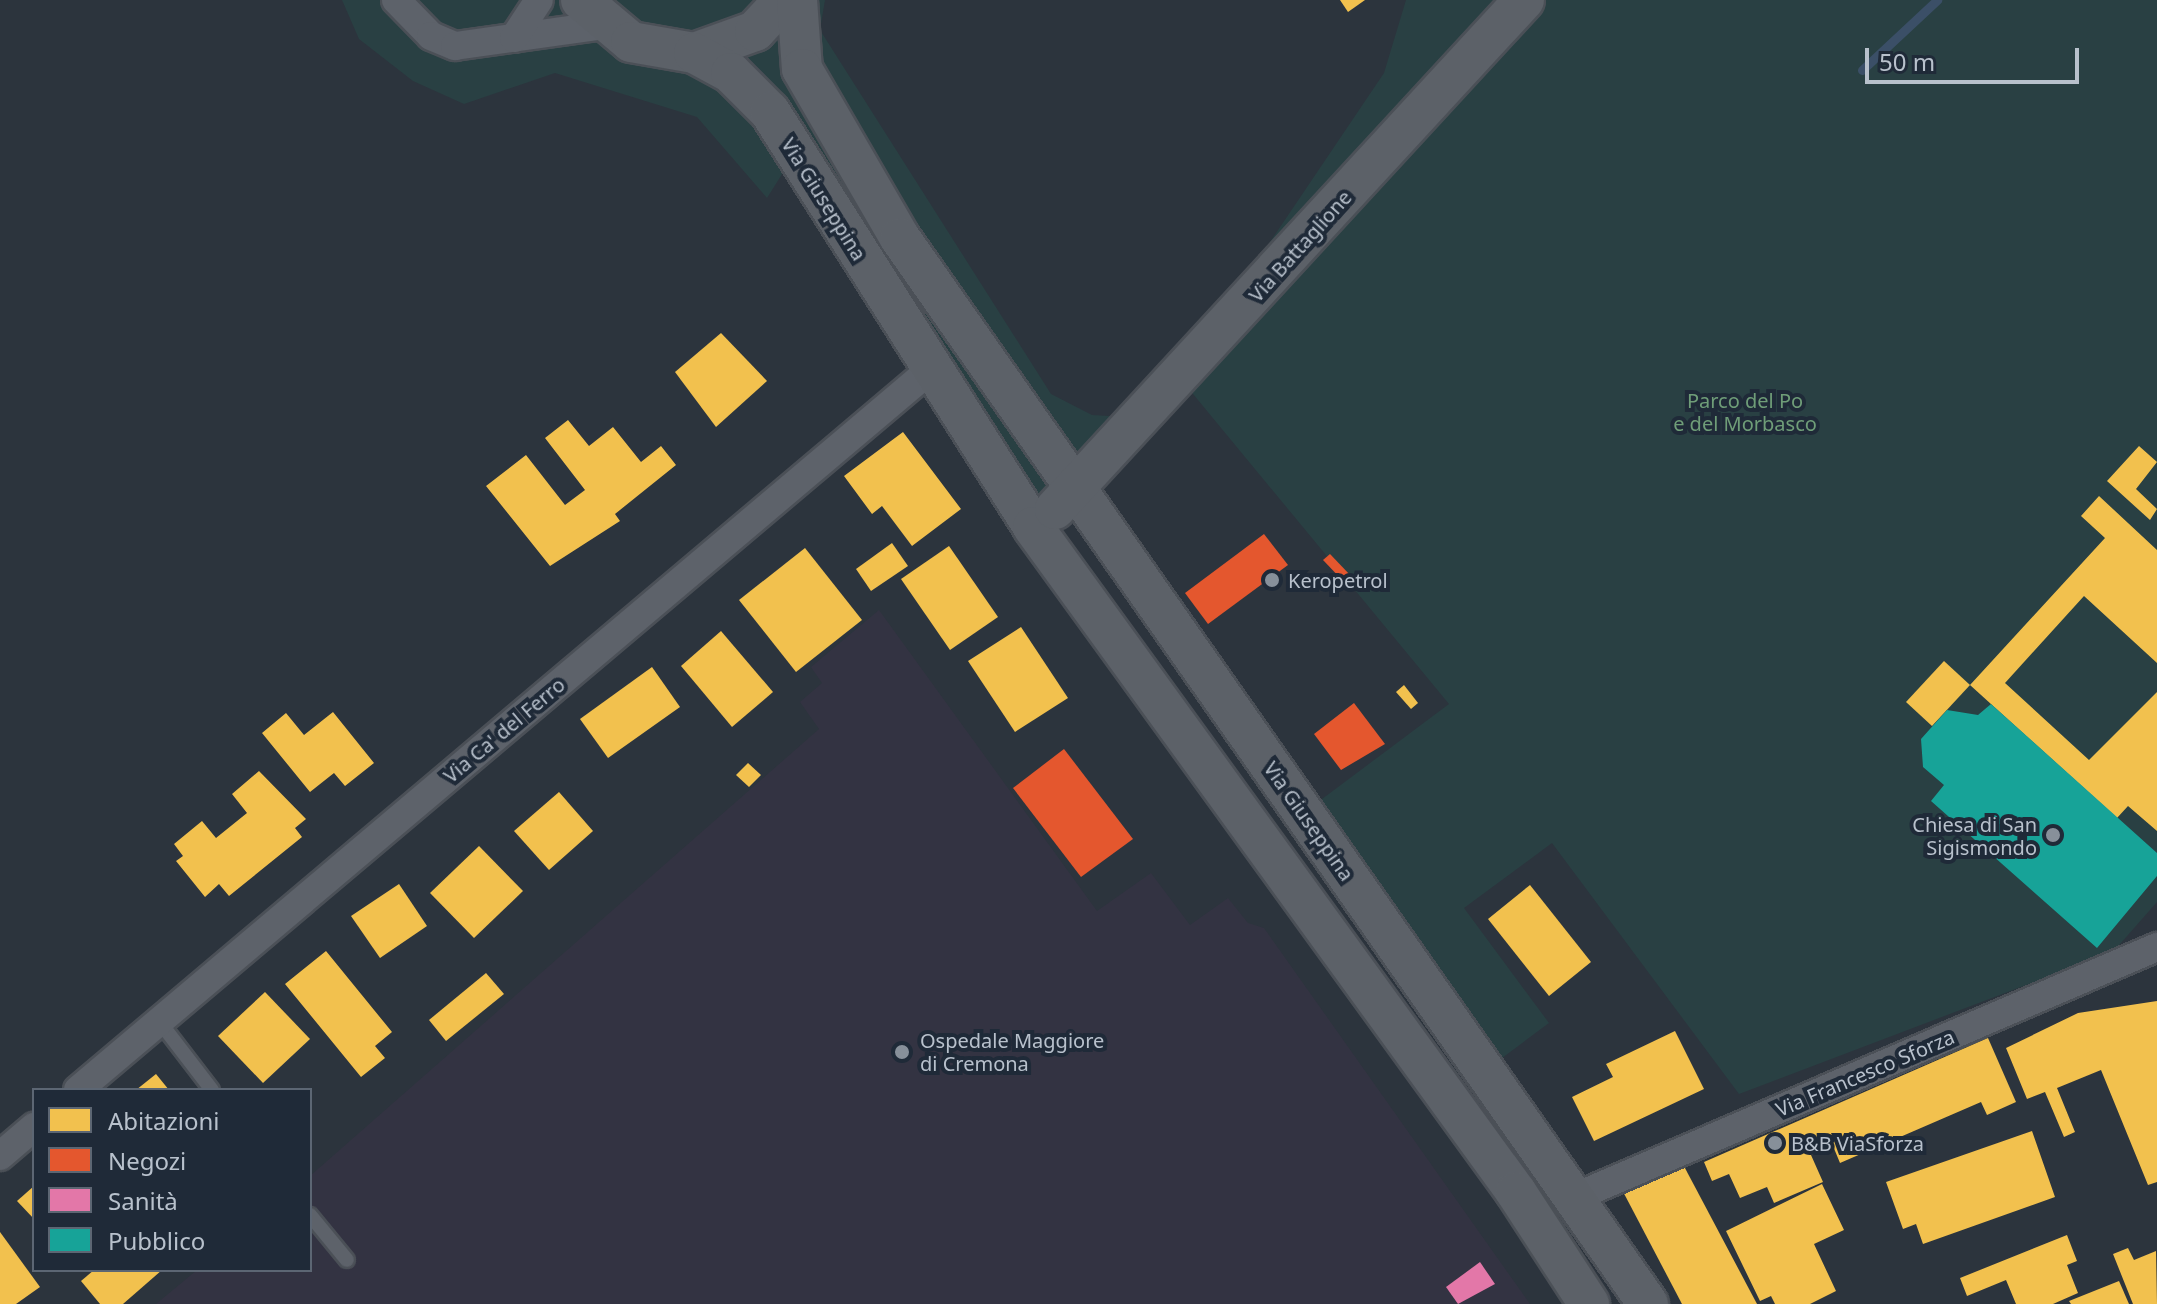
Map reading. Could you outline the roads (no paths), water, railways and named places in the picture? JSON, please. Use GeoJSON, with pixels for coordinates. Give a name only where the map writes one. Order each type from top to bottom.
{"type":"FeatureCollection","features":[{"type":"Feature","properties":{"kind":"main road"},"geometry":{"type":"LineString","coordinates":[[592,13],[631,42],[694,53],[755,31],[784,0]]}},
{"type":"Feature","properties":{"kind":"main road","name":"Via Giuseppina"},"geometry":{"type":"LineString","coordinates":[[797,0],[802,69],[823,110],[968,339],[1648,1304]]}},
{"type":"Feature","properties":{"kind":"main road","name":"Via Battaglione"},"geometry":{"type":"LineString","coordinates":[[1033,527],[1076,493],[1524,0]]}},
{"type":"Feature","properties":{"kind":"main road","name":"Via Giuseppina"},"geometry":{"type":"LineString","coordinates":[[694,53],[731,73],[770,112],[930,370],[1033,527],[1516,1192],[1589,1304]]}},
{"type":"Feature","properties":{"kind":"main road"},"geometry":{"type":"LineString","coordinates":[[930,370],[968,339]]}},
{"type":"Feature","properties":{"kind":"street"},"geometry":{"type":"LineString","coordinates":[[396,0],[431,36],[455,46],[514,38],[592,13]]}},
{"type":"Feature","properties":{"kind":"street"},"geometry":{"type":"LineString","coordinates":[[514,38],[539,0]]}},
{"type":"Feature","properties":{"kind":"street","name":"Via Ca' del Ferro"},"geometry":{"type":"LineString","coordinates":[[80,1088],[930,370]]}},
{"type":"Feature","properties":{"kind":"street","name":"Via Francesco Sforza"},"geometry":{"type":"LineString","coordinates":[[1573,1198],[2157,947]]}},
{"type":"Feature","properties":{"kind":"street"},"geometry":{"type":"LineString","coordinates":[[0,1156],[32,1129]]}},
{"type":"Feature","properties":{"kind":"lane"},"geometry":{"type":"LineString","coordinates":[[159,1021],[210,1088]]}},
{"type":"Feature","properties":{"kind":"lane"},"geometry":{"type":"LineString","coordinates":[[312,1217],[347,1260]]}},
{"type":"Feature","properties":{"kind":"waterway"},"geometry":{"type":"LineString","coordinates":[[1862,70],[1937,0]]}},
{"type":"Feature","properties":{"kind":"place","name":"Keropetrol"},"geometry":{"type":"Point","coordinates":[1272,580]}},
{"type":"Feature","properties":{"kind":"place","name":"Chiesa di San Sigismondo"},"geometry":{"type":"Point","coordinates":[2053,835]}},
{"type":"Feature","properties":{"kind":"place","name":"Ospedale Maggiore di Cremona"},"geometry":{"type":"Point","coordinates":[902,1052]}},
{"type":"Feature","properties":{"kind":"place","name":"B&B ViaSforza"},"geometry":{"type":"Point","coordinates":[1775,1143]}},
{"type":"Feature","properties":{"kind":"park label","name":"Parco del Po e del Morbasco"},"geometry":{"type":"Point","coordinates":[1745,412]}}]}
